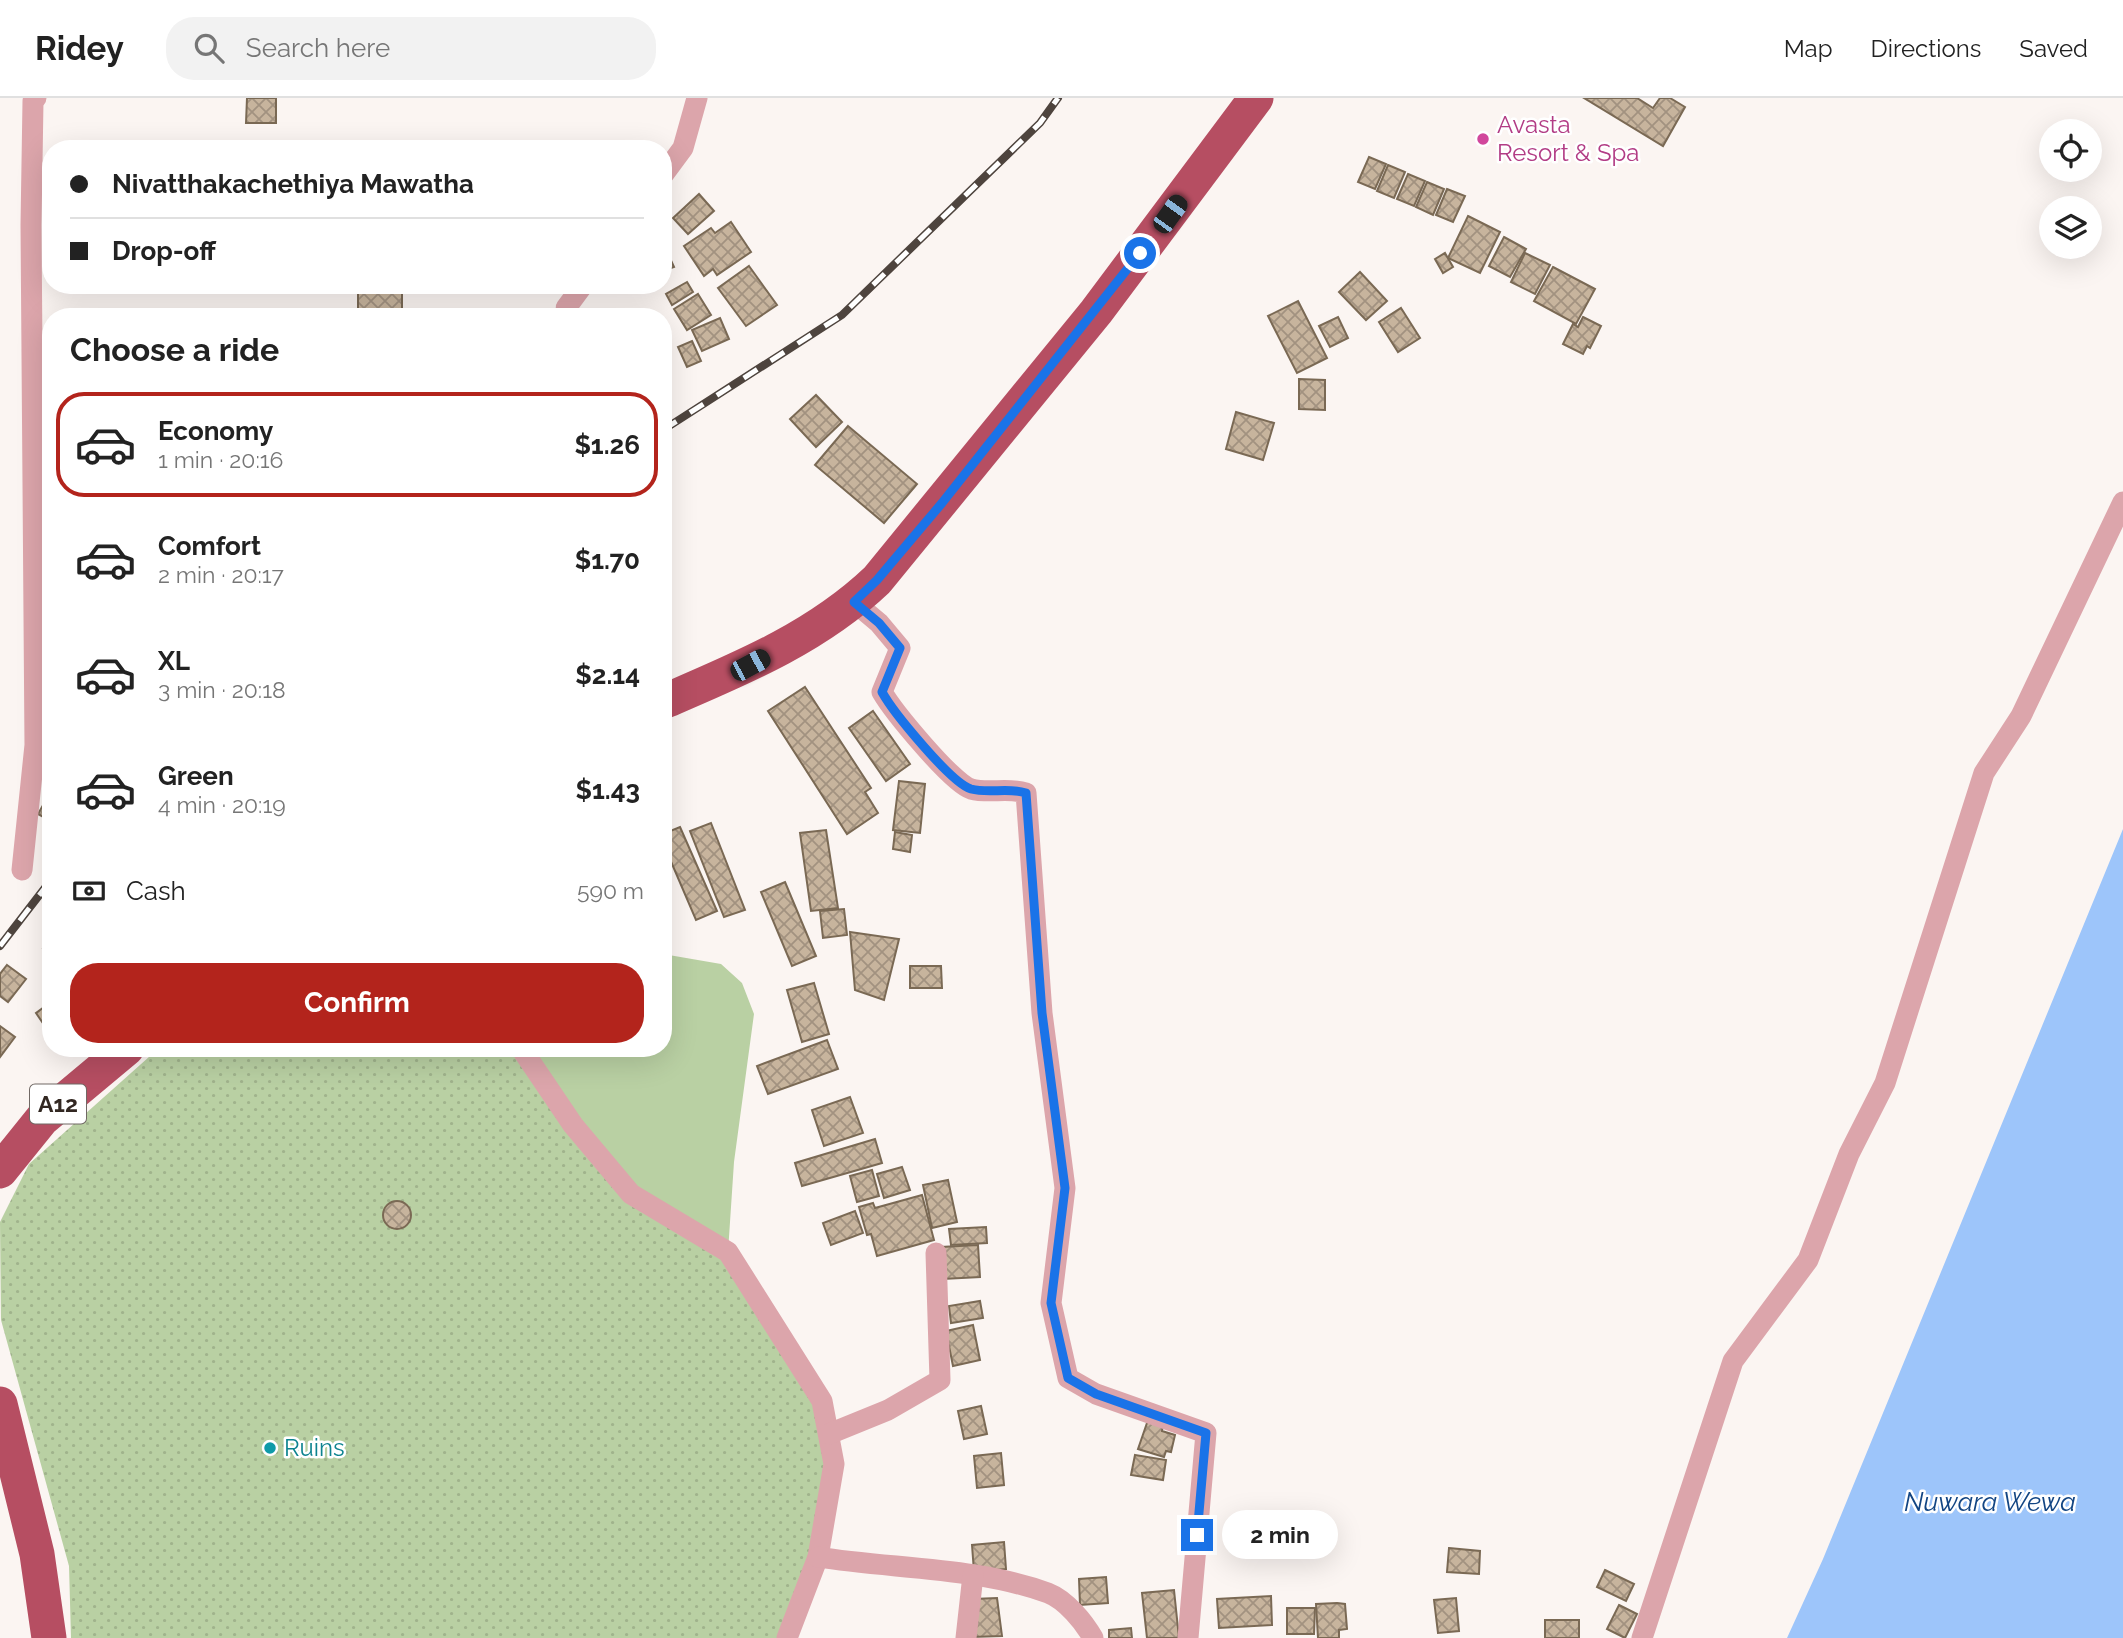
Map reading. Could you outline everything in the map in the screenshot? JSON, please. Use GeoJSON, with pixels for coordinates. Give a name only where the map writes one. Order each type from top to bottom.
{"type":"FeatureCollection","features":[{"type":"Feature","properties":{"kind":"highway"},"geometry":{"type":"LineString","coordinates":[[672,698],[781,649],[816,630],[854,602],[908,544],[1079,333],[1256,98]]}},
{"type":"Feature","properties":{"kind":"highway","name":"A12"},"geometry":{"type":"LineString","coordinates":[[0,1171],[42,1119],[116,1057]]}},
{"type":"Feature","properties":{"kind":"highway"},"geometry":{"type":"LineString","coordinates":[[0,1404],[37,1554],[49,1638]]}},
{"type":"Feature","properties":{"kind":"street"},"geometry":{"type":"LineString","coordinates":[[22,870],[35,745],[41,226],[33,101],[36,98]]}},
{"type":"Feature","properties":{"kind":"street"},"geometry":{"type":"LineString","coordinates":[[672,163],[683,148],[696,98]]}},
{"type":"Feature","properties":{"kind":"street"},"geometry":{"type":"LineString","coordinates":[[566,308],[576,294]]}},
{"type":"Feature","properties":{"kind":"street"},"geometry":{"type":"LineString","coordinates":[[1642,1638],[1733,1361],[1808,1260],[1849,1154],[1885,1083],[1984,773],[2021,716],[2123,502]]}},
{"type":"Feature","properties":{"kind":"street"},"geometry":{"type":"LineString","coordinates":[[854,602],[879,623],[900,648],[882,692],[891,708],[951,775],[968,788],[983,791],[1013,789],[1026,793],[1042,1013],[1065,1188],[1051,1303],[1068,1378],[1096,1394],[1206,1433],[1188,1638]]}},
{"type":"Feature","properties":{"kind":"street"},"geometry":{"type":"LineString","coordinates":[[527,1057],[573,1125],[631,1194],[728,1252],[822,1401],[834,1464],[818,1557],[788,1638]]}},
{"type":"Feature","properties":{"kind":"street"},"geometry":{"type":"LineString","coordinates":[[829,1434],[888,1410],[940,1380],[936,1253]]}},
{"type":"Feature","properties":{"kind":"street"},"geometry":{"type":"LineString","coordinates":[[818,1557],[876,1567],[973,1575],[1050,1594],[1084,1622],[1094,1638]]}},
{"type":"Feature","properties":{"kind":"street"},"geometry":{"type":"LineString","coordinates":[[966,1638],[973,1575]]}},
{"type":"Feature","properties":{"kind":"green space"},"geometry":{"type":"Polygon","coordinates":[[[672,956],[721,964],[742,983],[754,1014],[734,1162],[728,1252],[631,1194],[528,1057],[672,1057],[672,956]]]}},
{"type":"Feature","properties":{"kind":"green space"},"geometry":{"type":"Polygon","coordinates":[[[149,1057],[530,1057],[728,1252],[822,1401],[834,1464],[787,1638],[71,1638],[69,1566],[1,1320],[0,1222],[29,1164],[149,1057]]]}},
{"type":"Feature","properties":{"kind":"water","name":"Nuwara Wewa"},"geometry":{"type":"Polygon","coordinates":[[[2123,829],[2123,1638],[1787,1638],[1823,1559],[2123,829]]]}},
{"type":"Feature","properties":{"kind":"building"},"geometry":{"type":"Polygon","coordinates":[[[247,98],[276,98],[276,123],[246,123],[247,98]]]}},
{"type":"Feature","properties":{"kind":"building"},"geometry":{"type":"Polygon","coordinates":[[[1584,98],[1637,98],[1653,108],[1660,98],[1670,98],[1685,107],[1663,146],[1584,98]]]}},
{"type":"Feature","properties":{"kind":"building"},"geometry":{"type":"Polygon","coordinates":[[[1369,157],[1386,164],[1375,189],[1358,182],[1369,157]]]}},
{"type":"Feature","properties":{"kind":"building"},"geometry":{"type":"Polygon","coordinates":[[[1388,165],[1405,172],[1394,198],[1377,191],[1388,165]]]}},
{"type":"Feature","properties":{"kind":"building"},"geometry":{"type":"Polygon","coordinates":[[[1408,174],[1425,181],[1414,206],[1397,199],[1408,174]]]}},
{"type":"Feature","properties":{"kind":"building"},"geometry":{"type":"Polygon","coordinates":[[[1427,182],[1444,189],[1433,215],[1416,207],[1427,182]]]}},
{"type":"Feature","properties":{"kind":"building"},"geometry":{"type":"Polygon","coordinates":[[[1447,189],[1465,196],[1453,222],[1436,215],[1447,189]]]}},
{"type":"Feature","properties":{"kind":"building"},"geometry":{"type":"Polygon","coordinates":[[[699,194],[714,211],[688,234],[673,218],[699,194]]]}},
{"type":"Feature","properties":{"kind":"building"},"geometry":{"type":"Polygon","coordinates":[[[1468,216],[1500,232],[1480,273],[1448,258],[1468,216]]]}},
{"type":"Feature","properties":{"kind":"building"},"geometry":{"type":"Polygon","coordinates":[[[731,222],[751,252],[717,275],[713,269],[704,276],[684,246],[711,228],[715,233],[731,222]]]}},
{"type":"Feature","properties":{"kind":"building"},"geometry":{"type":"Polygon","coordinates":[[[1504,237],[1526,249],[1510,277],[1489,266],[1504,237]]]}},
{"type":"Feature","properties":{"kind":"building"},"geometry":{"type":"Polygon","coordinates":[[[1445,253],[1453,267],[1443,273],[1435,259],[1445,253]]]}},
{"type":"Feature","properties":{"kind":"building"},"geometry":{"type":"Polygon","coordinates":[[[1525,253],[1550,265],[1535,294],[1511,282],[1525,253]]]}},
{"type":"Feature","properties":{"kind":"building"},"geometry":{"type":"Polygon","coordinates":[[[749,266],[777,305],[746,326],[718,288],[749,266]]]}},
{"type":"Feature","properties":{"kind":"building"},"geometry":{"type":"Polygon","coordinates":[[[1553,267],[1595,289],[1576,324],[1534,301],[1553,267]]]}},
{"type":"Feature","properties":{"kind":"building"},"geometry":{"type":"Polygon","coordinates":[[[1360,272],[1387,301],[1366,320],[1339,292],[1360,272]]]}},
{"type":"Feature","properties":{"kind":"building"},"geometry":{"type":"Polygon","coordinates":[[[687,282],[693,292],[672,305],[666,294],[672,294],[672,291],[687,282]]]}},
{"type":"Feature","properties":{"kind":"building"},"geometry":{"type":"Polygon","coordinates":[[[358,294],[402,294],[402,308],[358,308],[358,294]]]}},
{"type":"Feature","properties":{"kind":"building"},"geometry":{"type":"Polygon","coordinates":[[[698,294],[711,315],[687,330],[674,309],[698,294]]]}},
{"type":"Feature","properties":{"kind":"building"},"geometry":{"type":"Polygon","coordinates":[[[1298,301],[1327,358],[1297,373],[1268,316],[1298,301]]]}},
{"type":"Feature","properties":{"kind":"building"},"geometry":{"type":"Polygon","coordinates":[[[1401,308],[1420,338],[1398,352],[1379,322],[1401,308]]]}},
{"type":"Feature","properties":{"kind":"building"},"geometry":{"type":"Polygon","coordinates":[[[1338,317],[1348,338],[1330,347],[1319,326],[1338,317]]]}},
{"type":"Feature","properties":{"kind":"building"},"geometry":{"type":"Polygon","coordinates":[[[1583,317],[1601,326],[1590,348],[1587,346],[1583,354],[1563,344],[1573,324],[1578,327],[1583,317]]]}},
{"type":"Feature","properties":{"kind":"building"},"geometry":{"type":"Polygon","coordinates":[[[720,318],[729,339],[702,351],[692,330],[720,318]]]}},
{"type":"Feature","properties":{"kind":"building"},"geometry":{"type":"Polygon","coordinates":[[[692,341],[701,361],[687,367],[678,347],[692,341]]]}},
{"type":"Feature","properties":{"kind":"building"},"geometry":{"type":"Polygon","coordinates":[[[1299,379],[1325,380],[1325,410],[1299,409],[1299,379]]]}},
{"type":"Feature","properties":{"kind":"building"},"geometry":{"type":"Polygon","coordinates":[[[816,395],[842,422],[816,447],[790,419],[816,395]]]}},
{"type":"Feature","properties":{"kind":"building"},"geometry":{"type":"Polygon","coordinates":[[[1236,412],[1274,423],[1263,460],[1226,449],[1236,412]]]}},
{"type":"Feature","properties":{"kind":"building"},"geometry":{"type":"Polygon","coordinates":[[[848,426],[917,484],[884,523],[815,465],[848,426]]]}},
{"type":"Feature","properties":{"kind":"building"},"geometry":{"type":"Polygon","coordinates":[[[805,687],[871,788],[865,792],[878,813],[847,834],[768,711],[805,687]]]}},
{"type":"Feature","properties":{"kind":"building"},"geometry":{"type":"Polygon","coordinates":[[[873,711],[910,764],[886,781],[849,728],[873,711]]]}},
{"type":"Feature","properties":{"kind":"building"},"geometry":{"type":"Polygon","coordinates":[[[899,781],[925,784],[920,833],[893,830],[899,781]]]}},
{"type":"Feature","properties":{"kind":"building"},"geometry":{"type":"Polygon","coordinates":[[[711,823],[745,910],[724,917],[690,831],[711,823]]]}},
{"type":"Feature","properties":{"kind":"building"},"geometry":{"type":"Polygon","coordinates":[[[680,827],[717,911],[696,920],[672,864],[672,830],[680,827]]]}},
{"type":"Feature","properties":{"kind":"building"},"geometry":{"type":"Polygon","coordinates":[[[826,830],[838,908],[811,911],[800,833],[826,830]]]}},
{"type":"Feature","properties":{"kind":"building"},"geometry":{"type":"Polygon","coordinates":[[[895,832],[912,835],[910,852],[893,849],[895,832]]]}},
{"type":"Feature","properties":{"kind":"building"},"geometry":{"type":"Polygon","coordinates":[[[785,882],[816,956],[792,966],[761,892],[785,882]]]}},
{"type":"Feature","properties":{"kind":"building"},"geometry":{"type":"Polygon","coordinates":[[[844,909],[847,935],[823,938],[820,911],[844,909]]]}},
{"type":"Feature","properties":{"kind":"building"},"geometry":{"type":"Polygon","coordinates":[[[850,932],[899,939],[884,1000],[855,990],[850,932]]]}},
{"type":"Feature","properties":{"kind":"building"},"geometry":{"type":"Polygon","coordinates":[[[7,965],[26,979],[8,1002],[0,996],[0,974],[7,965]]]}},
{"type":"Feature","properties":{"kind":"building"},"geometry":{"type":"Polygon","coordinates":[[[910,966],[941,966],[942,988],[910,988],[910,966]]]}},
{"type":"Feature","properties":{"kind":"building"},"geometry":{"type":"Polygon","coordinates":[[[814,983],[829,1034],[802,1042],[787,990],[814,983]]]}},
{"type":"Feature","properties":{"kind":"building"},"geometry":{"type":"Polygon","coordinates":[[[42,1009],[42,1022],[36,1013],[42,1009]]]}},
{"type":"Feature","properties":{"kind":"building"},"geometry":{"type":"Polygon","coordinates":[[[0,1026],[15,1037],[0,1057],[0,1026]]]}},
{"type":"Feature","properties":{"kind":"building"},"geometry":{"type":"Polygon","coordinates":[[[827,1040],[838,1069],[768,1094],[757,1066],[827,1040]]]}},
{"type":"Feature","properties":{"kind":"building"},"geometry":{"type":"Polygon","coordinates":[[[850,1097],[863,1133],[824,1146],[812,1110],[850,1097]]]}},
{"type":"Feature","properties":{"kind":"building"},"geometry":{"type":"Polygon","coordinates":[[[875,1139],[882,1163],[802,1186],[795,1163],[875,1139]]]}},
{"type":"Feature","properties":{"kind":"building"},"geometry":{"type":"Polygon","coordinates":[[[902,1167],[910,1190],[884,1198],[877,1174],[902,1167]]]}},
{"type":"Feature","properties":{"kind":"building"},"geometry":{"type":"Polygon","coordinates":[[[872,1170],[879,1196],[857,1202],[850,1176],[872,1170]]]}},
{"type":"Feature","properties":{"kind":"building"},"geometry":{"type":"Polygon","coordinates":[[[948,1180],[957,1222],[932,1228],[923,1185],[948,1180]]]}},
{"type":"Feature","properties":{"kind":"building"},"geometry":{"type":"Polygon","coordinates":[[[922,1195],[934,1240],[877,1256],[871,1234],[867,1235],[859,1207],[873,1203],[875,1208],[922,1195]]]}},
{"type":"Feature","properties":{"kind":"building"},"geometry":{"type":"Polygon","coordinates":[[[397,1201],[407,1205],[411,1215],[407,1225],[397,1229],[387,1225],[383,1215],[387,1205],[397,1201]]]}},
{"type":"Feature","properties":{"kind":"building"},"geometry":{"type":"Polygon","coordinates":[[[855,1211],[863,1233],[831,1245],[823,1223],[855,1211]]]}},
{"type":"Feature","properties":{"kind":"building"},"geometry":{"type":"Polygon","coordinates":[[[986,1227],[987,1243],[951,1245],[949,1229],[986,1227]]]}},
{"type":"Feature","properties":{"kind":"building"},"geometry":{"type":"Polygon","coordinates":[[[978,1245],[980,1277],[943,1279],[941,1247],[978,1245]]]}},
{"type":"Feature","properties":{"kind":"building"},"geometry":{"type":"Polygon","coordinates":[[[980,1301],[983,1318],[951,1323],[949,1306],[980,1301]]]}},
{"type":"Feature","properties":{"kind":"building"},"geometry":{"type":"Polygon","coordinates":[[[973,1325],[980,1360],[953,1366],[946,1331],[973,1325]]]}},
{"type":"Feature","properties":{"kind":"building"},"geometry":{"type":"Polygon","coordinates":[[[981,1406],[987,1434],[964,1439],[958,1411],[981,1406]]]}},
{"type":"Feature","properties":{"kind":"building"},"geometry":{"type":"Polygon","coordinates":[[[1148,1420],[1163,1425],[1162,1431],[1175,1435],[1171,1452],[1166,1451],[1164,1457],[1138,1449],[1148,1420]]]}},
{"type":"Feature","properties":{"kind":"building"},"geometry":{"type":"Polygon","coordinates":[[[1001,1453],[1004,1485],[977,1488],[974,1456],[1001,1453]]]}},
{"type":"Feature","properties":{"kind":"building"},"geometry":{"type":"Polygon","coordinates":[[[1135,1455],[1166,1460],[1163,1480],[1131,1475],[1135,1455]]]}},
{"type":"Feature","properties":{"kind":"building"},"geometry":{"type":"Polygon","coordinates":[[[1004,1542],[1006,1569],[974,1572],[972,1545],[1004,1542]]]}},
{"type":"Feature","properties":{"kind":"building"},"geometry":{"type":"Polygon","coordinates":[[[1449,1548],[1480,1551],[1479,1574],[1447,1572],[1449,1548]]]}},
{"type":"Feature","properties":{"kind":"building"},"geometry":{"type":"Polygon","coordinates":[[[1605,1570],[1634,1584],[1626,1601],[1597,1587],[1605,1570]]]}},
{"type":"Feature","properties":{"kind":"building"},"geometry":{"type":"Polygon","coordinates":[[[1106,1577],[1108,1603],[1080,1605],[1079,1579],[1106,1577]]]}},
{"type":"Feature","properties":{"kind":"building"},"geometry":{"type":"Polygon","coordinates":[[[1174,1590],[1179,1638],[1147,1638],[1142,1593],[1174,1590]]]}},
{"type":"Feature","properties":{"kind":"building"},"geometry":{"type":"Polygon","coordinates":[[[1271,1596],[1272,1625],[1219,1628],[1217,1599],[1271,1596]]]}},
{"type":"Feature","properties":{"kind":"building"},"geometry":{"type":"Polygon","coordinates":[[[997,1598],[1002,1636],[971,1637],[973,1599],[997,1598]]]}},
{"type":"Feature","properties":{"kind":"building"},"geometry":{"type":"Polygon","coordinates":[[[1456,1598],[1459,1631],[1438,1633],[1434,1600],[1456,1598]]]}},
{"type":"Feature","properties":{"kind":"building"},"geometry":{"type":"Polygon","coordinates":[[[1316,1604],[1345,1604],[1347,1629],[1339,1630],[1339,1638],[1318,1638],[1316,1604]]]}},
{"type":"Feature","properties":{"kind":"building"},"geometry":{"type":"Polygon","coordinates":[[[1619,1605],[1637,1614],[1625,1638],[1607,1629],[1619,1605]]]}},
{"type":"Feature","properties":{"kind":"building"},"geometry":{"type":"Polygon","coordinates":[[[1287,1608],[1315,1608],[1314,1634],[1287,1634],[1287,1608]]]}},
{"type":"Feature","properties":{"kind":"building"},"geometry":{"type":"Polygon","coordinates":[[[1545,1620],[1579,1620],[1579,1638],[1545,1638],[1545,1620]]]}},
{"type":"Feature","properties":{"kind":"building"},"geometry":{"type":"Polygon","coordinates":[[[1131,1628],[1132,1638],[1109,1638],[1109,1630],[1131,1628]]]}},
{"type":"Feature","properties":{"kind":"railway"},"geometry":{"type":"LineString","coordinates":[[672,424],[842,315],[1040,123],[1058,98]]}},
{"type":"Feature","properties":{"kind":"railway"},"geometry":{"type":"LineString","coordinates":[[0,946],[42,892]]}},
{"type":"Feature","properties":{"kind":"place","name":"Avasta Resort & Spa"},"geometry":{"type":"Point","coordinates":[1483,139]}},
{"type":"Feature","properties":{"kind":"place","name":"Ruins"},"geometry":{"type":"Point","coordinates":[270,1448]}},
{"type":"Feature","properties":{"kind":"route"},"geometry":{"type":"LineString","coordinates":[[1140,253],[993,441],[877,580],[854,602],[879,623],[892,642],[900,648],[882,692],[891,708],[951,775],[968,788],[983,791],[1013,789],[1026,793],[1042,1013],[1065,1188],[1051,1303],[1068,1378],[1096,1394],[1206,1433],[1197,1535]]}}]}
